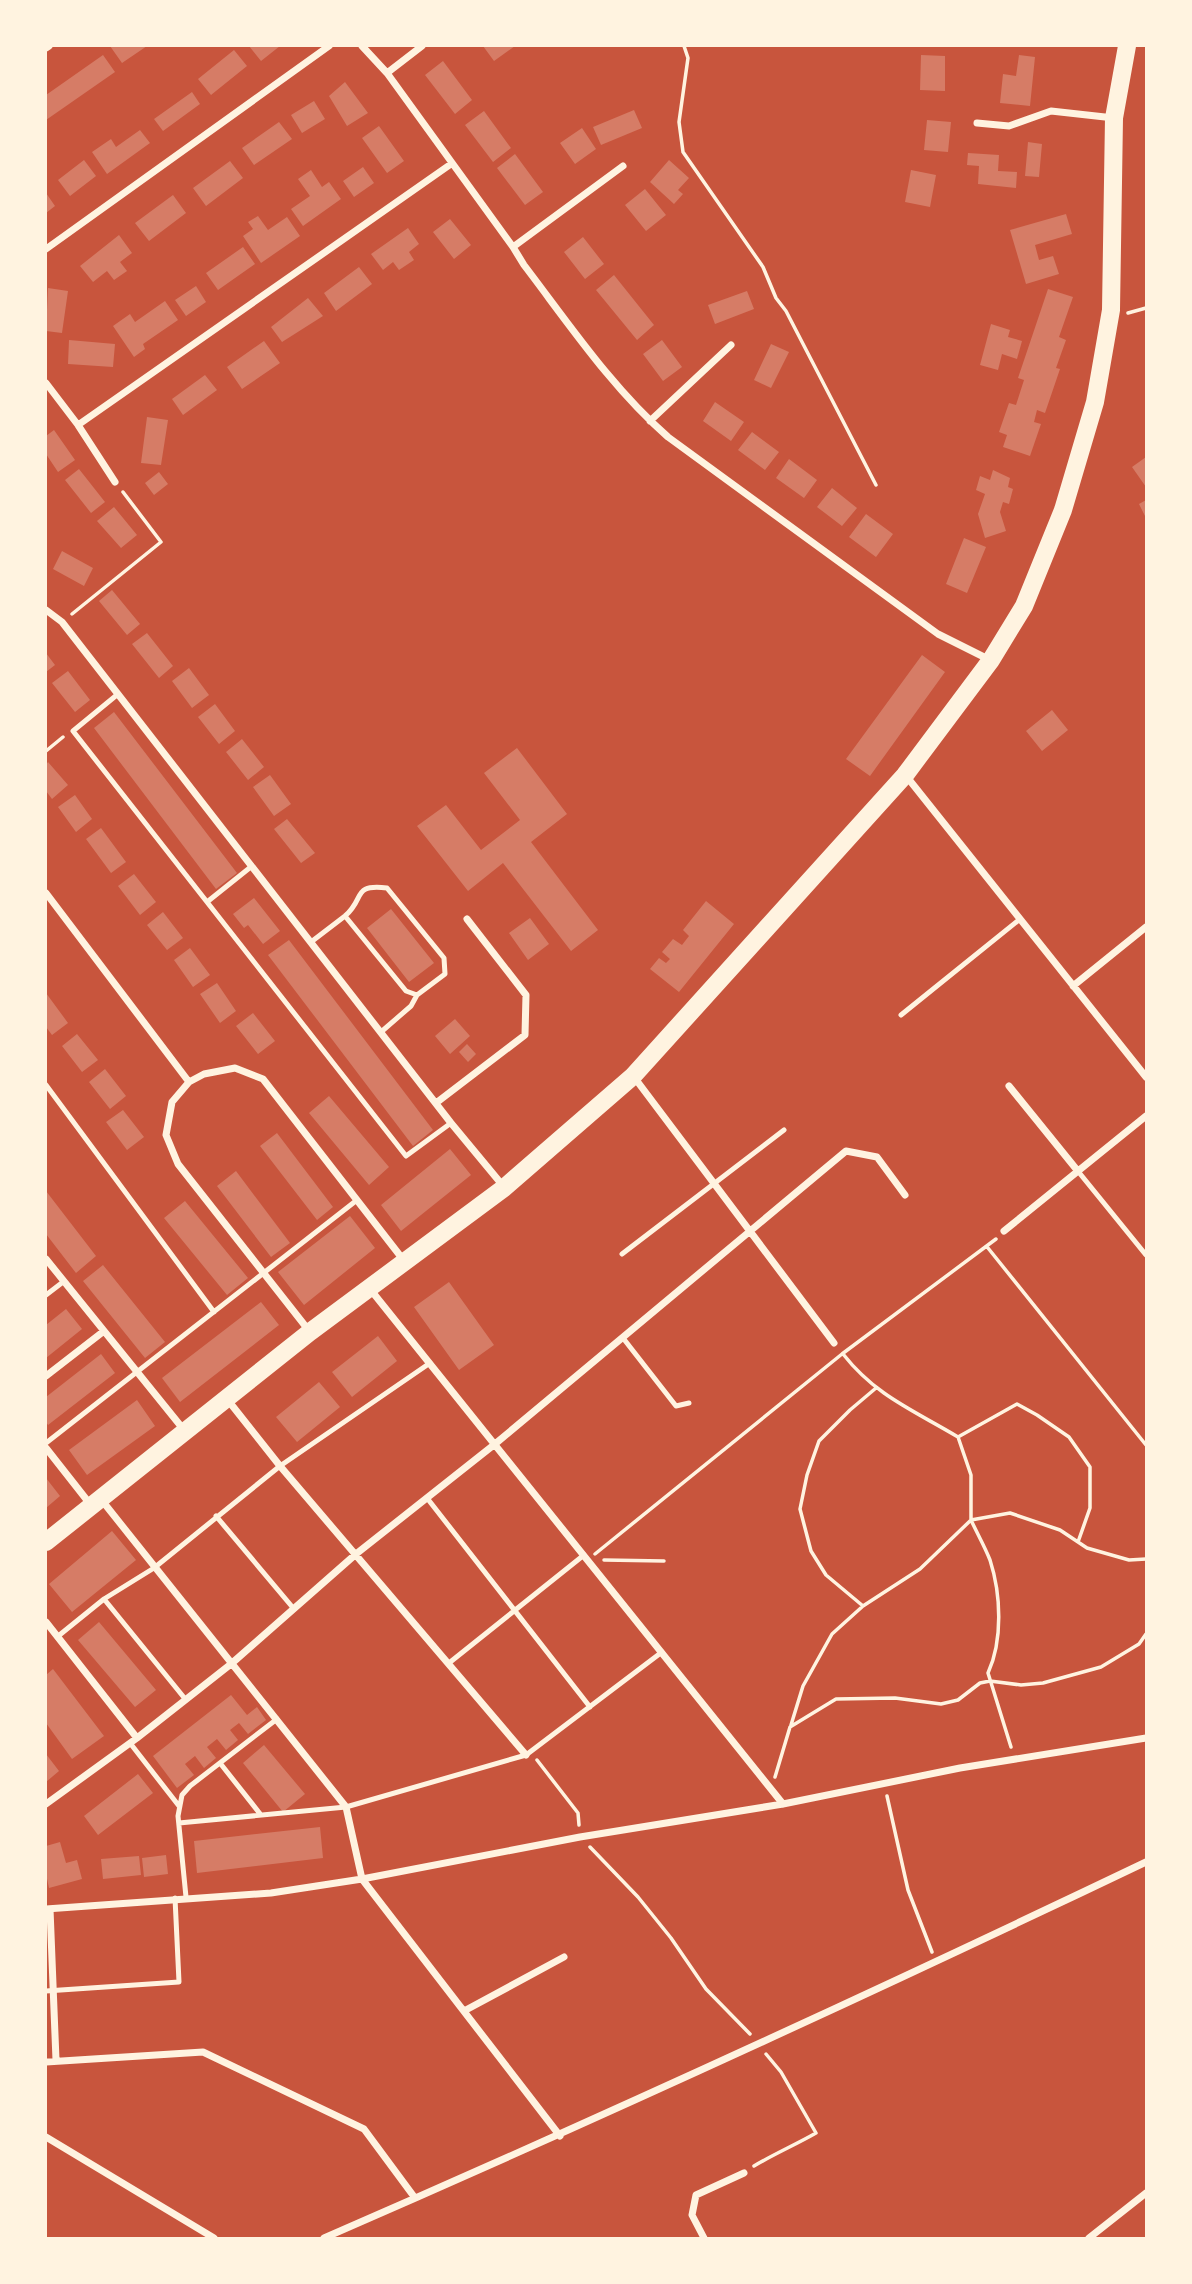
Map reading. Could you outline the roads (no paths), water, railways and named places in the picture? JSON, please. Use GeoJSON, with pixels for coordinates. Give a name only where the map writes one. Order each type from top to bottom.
{"type":"FeatureCollection","features":[{"type":"Feature","properties":{"kind":"main road"},"geometry":{"type":"LineString","coordinates":[[46,1542],[310,1332],[504,1188],[633,1076],[905,775],[990,660],[1024,606],[1063,510],[1095,402],[1111,310],[1114,118],[1127,46]]}},
{"type":"Feature","properties":{"kind":"street"},"geometry":{"type":"LineString","coordinates":[[46,249],[329,46]]}},
{"type":"Feature","properties":{"kind":"street"},"geometry":{"type":"LineString","coordinates":[[362,46],[387,73],[524,265],[614,381],[650,421],[668,437],[938,634],[990,660]]}},
{"type":"Feature","properties":{"kind":"street"},"geometry":{"type":"LineString","coordinates":[[387,73],[422,46]]}},
{"type":"Feature","properties":{"kind":"street"},"geometry":{"type":"LineString","coordinates":[[977,123],[1009,126],[1051,111],[1114,118]]}},
{"type":"Feature","properties":{"kind":"street"},"geometry":{"type":"LineString","coordinates":[[78,425],[452,163]]}},
{"type":"Feature","properties":{"kind":"street"},"geometry":{"type":"LineString","coordinates":[[513,247],[623,166]]}},
{"type":"Feature","properties":{"kind":"street"},"geometry":{"type":"LineString","coordinates":[[650,421],[731,345]]}},
{"type":"Feature","properties":{"kind":"street"},"geometry":{"type":"LineString","coordinates":[[46,383],[78,425],[115,482]]}},
{"type":"Feature","properties":{"kind":"street"},"geometry":{"type":"LineString","coordinates":[[46,610],[62,622],[504,1188]]}},
{"type":"Feature","properties":{"kind":"street"},"geometry":{"type":"LineString","coordinates":[[905,775],[1146,1077]]}},
{"type":"Feature","properties":{"kind":"street"},"geometry":{"type":"LineString","coordinates":[[46,893],[189,1082]]}},
{"type":"Feature","properties":{"kind":"street"},"geometry":{"type":"LineString","coordinates":[[436,1103],[526,1035],[526,995],[467,919]]}},
{"type":"Feature","properties":{"kind":"street"},"geometry":{"type":"LineString","coordinates":[[1073,986],[1146,927]]}},
{"type":"Feature","properties":{"kind":"street"},"geometry":{"type":"LineString","coordinates":[[310,1332],[178,1164],[166,1135],[172,1102],[189,1082],[204,1074],[235,1069],[262,1079],[405,1262]]}},
{"type":"Feature","properties":{"kind":"street"},"geometry":{"type":"LineString","coordinates":[[633,1076],[834,1343]]}},
{"type":"Feature","properties":{"kind":"street"},"geometry":{"type":"LineString","coordinates":[[1009,1086],[1077,1170]]}},
{"type":"Feature","properties":{"kind":"street"},"geometry":{"type":"LineString","coordinates":[[1004,1231],[1146,1116]]}},
{"type":"Feature","properties":{"kind":"street"},"geometry":{"type":"LineString","coordinates":[[46,1804],[231,1664],[356,1554],[495,1444],[846,1151],[877,1157],[905,1195]]}},
{"type":"Feature","properties":{"kind":"street"},"geometry":{"type":"LineString","coordinates":[[46,1259],[184,1430]]}},
{"type":"Feature","properties":{"kind":"street"},"geometry":{"type":"LineString","coordinates":[[370,1289],[783,1804]]}},
{"type":"Feature","properties":{"kind":"street"},"geometry":{"type":"LineString","coordinates":[[46,1376],[104,1331]]}},
{"type":"Feature","properties":{"kind":"street"},"geometry":{"type":"LineString","coordinates":[[226,1397],[280,1466],[528,1754]]}},
{"type":"Feature","properties":{"kind":"street"},"geometry":{"type":"LineString","coordinates":[[46,1445],[154,1567],[346,1807],[362,1879],[560,2136]]}},
{"type":"Feature","properties":{"kind":"street"},"geometry":{"type":"LineString","coordinates":[[46,1622],[133,1740]]}},
{"type":"Feature","properties":{"kind":"street"},"geometry":{"type":"LineString","coordinates":[[56,2060],[49,1990],[48,1909],[271,1893],[362,1879],[580,1837],[783,1804],[1015,1759],[1146,1738]]}},
{"type":"Feature","properties":{"kind":"street"},"geometry":{"type":"LineString","coordinates":[[324,2238],[560,2136],[1146,1862]]}},
{"type":"Feature","properties":{"kind":"street"},"geometry":{"type":"LineString","coordinates":[[464,2011],[564,1956]]}},
{"type":"Feature","properties":{"kind":"street"},"geometry":{"type":"LineString","coordinates":[[46,2062],[203,2052],[364,2129],[415,2198]]}},
{"type":"Feature","properties":{"kind":"street"},"geometry":{"type":"LineString","coordinates":[[46,2137],[214,2238]]}},
{"type":"Feature","properties":{"kind":"street"},"geometry":{"type":"LineString","coordinates":[[705,2238],[692,2214],[696,2195],[744,2173]]}},
{"type":"Feature","properties":{"kind":"street"},"geometry":{"type":"LineString","coordinates":[[1089,2238],[1146,2193]]}},
{"type":"Feature","properties":{"kind":"lane"},"geometry":{"type":"LineString","coordinates":[[118,694],[73,731],[406,1156],[451,1123]]}},
{"type":"Feature","properties":{"kind":"lane"},"geometry":{"type":"LineString","coordinates":[[207,902],[252,866]]}},
{"type":"Feature","properties":{"kind":"lane"},"geometry":{"type":"LineString","coordinates":[[310,942],[345,916],[360,892],[370,886],[387,888],[444,958],[445,974],[417,995],[411,1006],[381,1032]]}},
{"type":"Feature","properties":{"kind":"lane"},"geometry":{"type":"LineString","coordinates":[[345,916],[406,991],[417,995]]}},
{"type":"Feature","properties":{"kind":"lane"},"geometry":{"type":"LineString","coordinates":[[901,1015],[1020,919]]}},
{"type":"Feature","properties":{"kind":"lane"},"geometry":{"type":"LineString","coordinates":[[46,1085],[214,1312]]}},
{"type":"Feature","properties":{"kind":"lane"},"geometry":{"type":"LineString","coordinates":[[622,1254],[784,1130]]}},
{"type":"Feature","properties":{"kind":"lane"},"geometry":{"type":"LineString","coordinates":[[1077,1170],[1146,1255]]}},
{"type":"Feature","properties":{"kind":"lane"},"geometry":{"type":"LineString","coordinates":[[46,1445],[136,1371],[356,1200]]}},
{"type":"Feature","properties":{"kind":"lane"},"geometry":{"type":"LineString","coordinates":[[46,1295],[63,1282]]}},
{"type":"Feature","properties":{"kind":"lane"},"geometry":{"type":"LineString","coordinates":[[623,1338],[676,1406],[689,1403]]}},
{"type":"Feature","properties":{"kind":"lane"},"geometry":{"type":"LineString","coordinates":[[57,1637],[104,1599],[154,1567],[280,1466],[430,1363]]}},
{"type":"Feature","properties":{"kind":"lane"},"geometry":{"type":"LineString","coordinates":[[427,1498],[590,1707]]}},
{"type":"Feature","properties":{"kind":"lane"},"geometry":{"type":"LineString","coordinates":[[216,1516],[294,1609]]}},
{"type":"Feature","properties":{"kind":"lane"},"geometry":{"type":"LineString","coordinates":[[450,1663],[586,1557]]}},
{"type":"Feature","properties":{"kind":"lane"},"geometry":{"type":"LineString","coordinates":[[104,1599],[186,1700]]}},
{"type":"Feature","properties":{"kind":"lane"},"geometry":{"type":"LineString","coordinates":[[179,1823],[346,1807],[528,1754],[662,1652]]}},
{"type":"Feature","properties":{"kind":"lane"},"geometry":{"type":"LineString","coordinates":[[186,1897],[179,1823],[182,1795],[277,1719]]}},
{"type":"Feature","properties":{"kind":"lane"},"geometry":{"type":"LineString","coordinates":[[133,1740],[179,1807]]}},
{"type":"Feature","properties":{"kind":"lane"},"geometry":{"type":"LineString","coordinates":[[220,1763],[261,1815]]}},
{"type":"Feature","properties":{"kind":"lane"},"geometry":{"type":"LineString","coordinates":[[49,1990],[179,1982],[175,1898]]}}]}
